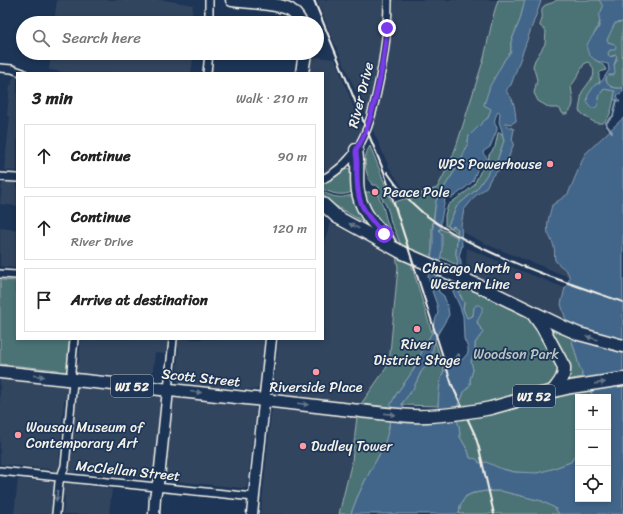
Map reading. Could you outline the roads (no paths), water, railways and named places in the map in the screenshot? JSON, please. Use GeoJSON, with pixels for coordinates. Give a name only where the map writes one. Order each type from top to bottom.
{"type":"FeatureCollection","features":[{"type":"Feature","properties":{"kind":"main road"},"geometry":{"type":"LineString","coordinates":[[232,0],[271,4],[284,7],[293,12],[296,16]]}},
{"type":"Feature","properties":{"kind":"main road"},"geometry":{"type":"LineString","coordinates":[[302,72],[304,60]]}},
{"type":"Feature","properties":{"kind":"main road"},"geometry":{"type":"LineString","coordinates":[[356,150],[357,186],[361,202],[367,215],[385,236],[391,246]]}},
{"type":"Feature","properties":{"kind":"main road"},"geometry":{"type":"LineString","coordinates":[[324,205],[337,216],[391,246],[424,262],[468,281],[579,334],[623,346]]}},
{"type":"Feature","properties":{"kind":"main road"},"geometry":{"type":"LineString","coordinates":[[532,312],[543,328],[564,367],[562,378],[553,391]]}},
{"type":"Feature","properties":{"kind":"main road","name":"Scott Street"},"geometry":{"type":"LineString","coordinates":[[0,372],[396,415],[428,416],[460,414],[492,408],[553,391]]}},
{"type":"Feature","properties":{"kind":"main road","name":"WI 52"},"geometry":{"type":"LineString","coordinates":[[553,391],[623,380]]}},
{"type":"Feature","properties":{"kind":"street"},"geometry":{"type":"LineString","coordinates":[[209,0],[209,16]]}},
{"type":"Feature","properties":{"kind":"street","name":"River Drive"},"geometry":{"type":"LineString","coordinates":[[324,178],[349,160],[367,130],[380,81],[385,49],[388,0]]}},
{"type":"Feature","properties":{"kind":"street"},"geometry":{"type":"LineString","coordinates":[[207,72],[208,60]]}},
{"type":"Feature","properties":{"kind":"street"},"geometry":{"type":"LineString","coordinates":[[0,68],[12,69],[20,72]]}},
{"type":"Feature","properties":{"kind":"street"},"geometry":{"type":"LineString","coordinates":[[0,177],[16,178]]}},
{"type":"Feature","properties":{"kind":"street"},"geometry":{"type":"LineString","coordinates":[[324,212],[337,216]]}},
{"type":"Feature","properties":{"kind":"street"},"geometry":{"type":"LineString","coordinates":[[0,274],[16,276]]}},
{"type":"Feature","properties":{"kind":"street"},"geometry":{"type":"LineString","coordinates":[[56,514],[58,487],[66,466],[73,380],[71,371],[74,340]]}},
{"type":"Feature","properties":{"kind":"street"},"geometry":{"type":"LineString","coordinates":[[154,514],[173,340]]}},
{"type":"Feature","properties":{"kind":"street"},"geometry":{"type":"LineString","coordinates":[[252,514],[271,340]]}},
{"type":"Feature","properties":{"kind":"street","name":"McClellan Street"},"geometry":{"type":"LineString","coordinates":[[0,471],[254,497]]}},
{"type":"Feature","properties":{"kind":"waterway"},"geometry":{"type":"LineString","coordinates":[[612,132],[606,123],[613,116],[617,100]]}},
{"type":"Feature","properties":{"kind":"railway"},"geometry":{"type":"LineString","coordinates":[[314,0],[321,16]]}},
{"type":"Feature","properties":{"kind":"railway"},"geometry":{"type":"LineString","coordinates":[[324,25],[384,172],[452,385],[475,435],[494,514]]}},
{"type":"Feature","properties":{"kind":"railway"},"geometry":{"type":"LineString","coordinates":[[387,172],[404,194],[423,213],[461,238],[520,265],[623,302]]}},
{"type":"Feature","properties":{"kind":"place","name":"WPS Powerhouse"},"geometry":{"type":"Point","coordinates":[550,164]}},
{"type":"Feature","properties":{"kind":"place","name":"Peace Pole"},"geometry":{"type":"Point","coordinates":[375,192]}},
{"type":"Feature","properties":{"kind":"place","name":"Chicago North Western Line"},"geometry":{"type":"Point","coordinates":[518,276]}},
{"type":"Feature","properties":{"kind":"place","name":"River District Stage"},"geometry":{"type":"Point","coordinates":[417,329]}},
{"type":"Feature","properties":{"kind":"place","name":"Riverside Place"},"geometry":{"type":"Point","coordinates":[316,372]}},
{"type":"Feature","properties":{"kind":"place","name":"Wausau Museum of Contemporary Art"},"geometry":{"type":"Point","coordinates":[18,435]}},
{"type":"Feature","properties":{"kind":"place","name":"Dudley Tower"},"geometry":{"type":"Point","coordinates":[303,446]}},
{"type":"Feature","properties":{"kind":"park label","name":"Woodson Park"},"geometry":{"type":"Point","coordinates":[516,354]}}]}
